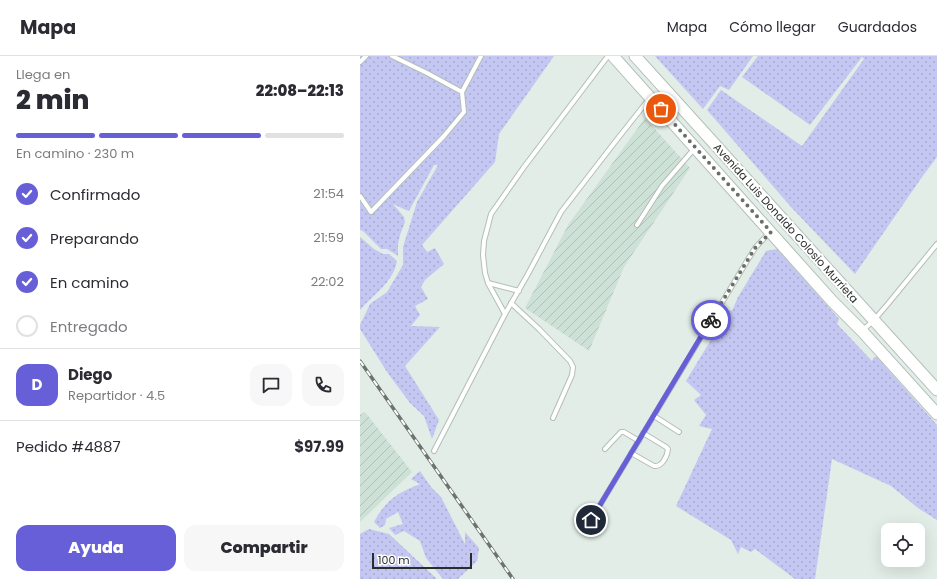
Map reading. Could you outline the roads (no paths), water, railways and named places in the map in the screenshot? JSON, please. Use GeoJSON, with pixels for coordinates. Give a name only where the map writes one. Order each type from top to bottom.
{"type":"FeatureCollection","features":[{"type":"Feature","properties":{"kind":"main road","name":"Avenida Luis Donaldo Colosio Murrieta"},"geometry":{"type":"LineString","coordinates":[[614,56],[832,301],[862,331],[937,414]]}},
{"type":"Feature","properties":{"kind":"main road","name":"Avenida Luis Donaldo Colosio Murrieta"},"geometry":{"type":"LineString","coordinates":[[635,56],[937,390]]}},
{"type":"Feature","properties":{"kind":"main road"},"geometry":{"type":"LineString","coordinates":[[650,98],[663,87]]}},
{"type":"Feature","properties":{"kind":"lane"},"geometry":{"type":"LineString","coordinates":[[360,62],[366,56]]}},
{"type":"Feature","properties":{"kind":"lane"},"geometry":{"type":"LineString","coordinates":[[392,56],[462,92]]}},
{"type":"Feature","properties":{"kind":"lane"},"geometry":{"type":"LineString","coordinates":[[360,196],[371,212],[444,136],[464,112],[462,92],[481,56]]}},
{"type":"Feature","properties":{"kind":"lane"},"geometry":{"type":"LineString","coordinates":[[505,314],[488,283],[485,274],[483,255],[484,241],[491,214],[524,166],[608,56]]}},
{"type":"Feature","properties":{"kind":"lane"},"geometry":{"type":"LineString","coordinates":[[434,451],[505,314],[519,291],[561,212],[650,98]]}},
{"type":"Feature","properties":{"kind":"lane"},"geometry":{"type":"LineString","coordinates":[[637,225],[662,186],[696,148]]}},
{"type":"Feature","properties":{"kind":"lane"},"geometry":{"type":"LineString","coordinates":[[591,520],[755,248],[771,232]]}},
{"type":"Feature","properties":{"kind":"lane"},"geometry":{"type":"LineString","coordinates":[[862,331],[874,320],[937,244]]}},
{"type":"Feature","properties":{"kind":"lane"},"geometry":{"type":"LineString","coordinates":[[488,283],[519,291]]}},
{"type":"Feature","properties":{"kind":"lane"},"geometry":{"type":"LineString","coordinates":[[511,304],[540,329],[570,361],[573,367],[572,375],[553,418]]}},
{"type":"Feature","properties":{"kind":"lane"},"geometry":{"type":"LineString","coordinates":[[654,416],[679,432]]}},
{"type":"Feature","properties":{"kind":"lane"},"geometry":{"type":"LineString","coordinates":[[605,449],[621,432],[624,432],[639,440]]}},
{"type":"Feature","properties":{"kind":"lane"},"geometry":{"type":"LineString","coordinates":[[631,453],[654,466],[661,464],[668,450],[666,447],[643,433]]}},
{"type":"Feature","properties":{"kind":"railway"},"geometry":{"type":"LineString","coordinates":[[360,361],[513,579]]}}]}
